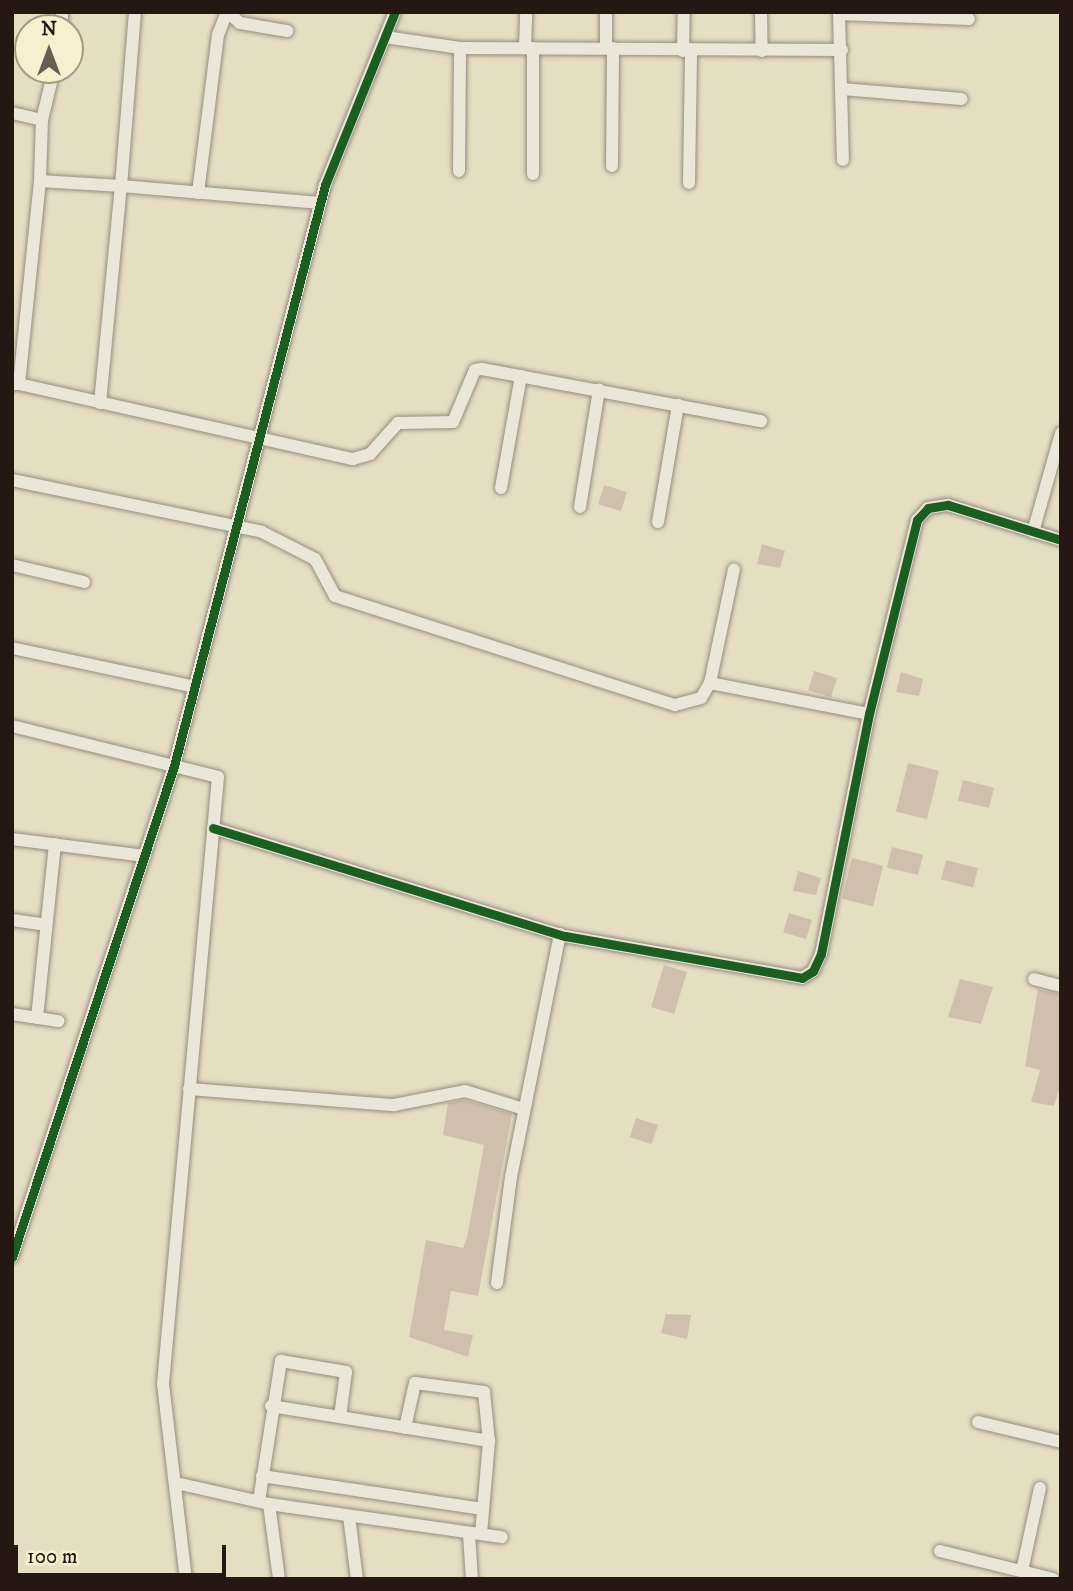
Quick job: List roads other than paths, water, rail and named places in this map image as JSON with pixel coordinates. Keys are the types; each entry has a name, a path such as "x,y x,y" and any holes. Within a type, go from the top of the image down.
{"street":[{"path":"100,402 135,12"},
{"path":"198,193 218,35 228,12 240,23 287,30"},
{"path":"12,1256 174,766 320,202 395,12"},
{"path":"526,12 533,174"},
{"path":"607,12 612,166"},
{"path":"684,12 689,183"},
{"path":"761,12 762,51"},
{"path":"843,160 839,13 969,19"},
{"path":"385,37 460,48 842,50"},
{"path":"459,171 460,48"},
{"path":"51,84 42,120 40,181 15,384 362,459 398,423 453,422 475,370 522,376 761,421"},
{"path":"842,89 962,99"},
{"path":"12,113 42,120"},
{"path":"40,181 320,202"},
{"path":"501,488 522,376"},
{"path":"580,507 599,390"},
{"path":"658,522 678,405"},
{"path":"1033,531 1061,433"},
{"path":"12,480 237,525 302,548 315,559 335,596 675,705 701,698 710,683 734,569"},
{"path":"213,828 560,934 789,979 813,971 821,954 869,714 921,514 948,505 1061,540"},
{"path":"12,565 84,582"},
{"path":"12,648 195,687"},
{"path":"710,683 869,714"},
{"path":"12,726 218,777 163,1384 186,1579"},
{"path":"12,839 145,856"},
{"path":"37,1018 55,844"},
{"path":"12,920 46,925"},
{"path":"497,1283 524,1109 560,934"},
{"path":"1034,979 1061,986"},
{"path":"12,1014 58,1021"},
{"path":"189,1089 394,1105 466,1091 524,1109"},
{"path":"279,1579 264,1503 262,1476 278,1366 285,1359 346,1372 340,1417"},
{"path":"405,1428 415,1382 481,1390 486,1395 489,1441 483,1508 475,1534 472,1579"},
{"path":"271,1406 489,1441"},
{"path":"978,1422 1061,1442"},
{"path":"262,1476 483,1508"},
{"path":"176,1483 264,1503 502,1536"},
{"path":"333,1513 335,1488"},
{"path":"1022,1571 1040,1488"},
{"path":"409,1524 412,1499"},
{"path":"349,1516 357,1579"},
{"path":"940,1551 1053,1579"}]}
